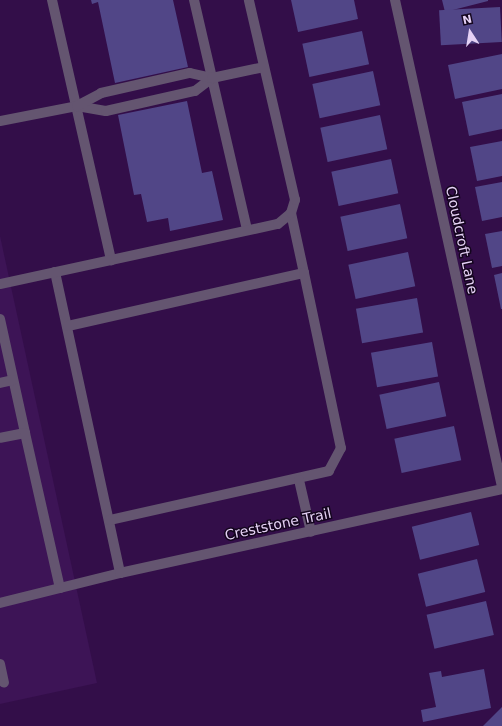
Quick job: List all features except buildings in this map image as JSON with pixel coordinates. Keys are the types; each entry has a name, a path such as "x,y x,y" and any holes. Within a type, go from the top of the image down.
{"street":[{"path":"52,0 111,260"},
{"path":"194,0 247,230"},
{"path":"109,520 299,480 329,472 341,448 291,213 295,200 249,0"},
{"name":"Cloudcroft Lane","path":"395,0 502,487"},
{"path":"77,106 106,111 195,90 212,78 264,67"},
{"path":"0,121 77,106 101,93 190,73 212,78"},
{"path":"0,284 278,224 291,213"},
{"path":"55,272 68,326 120,573"},
{"path":"68,326 304,274"},
{"path":"0,320 60,588"},
{"path":"0,383 13,380"},
{"path":"0,438 25,432"},
{"path":"299,480 311,532"},
{"name":"Creststone Trail","path":"0,603 120,573 311,532 502,487"},
{"path":"0,664 4,683"}],"shaded area":[{"path":"0,236 97,683 0,704"}]}
